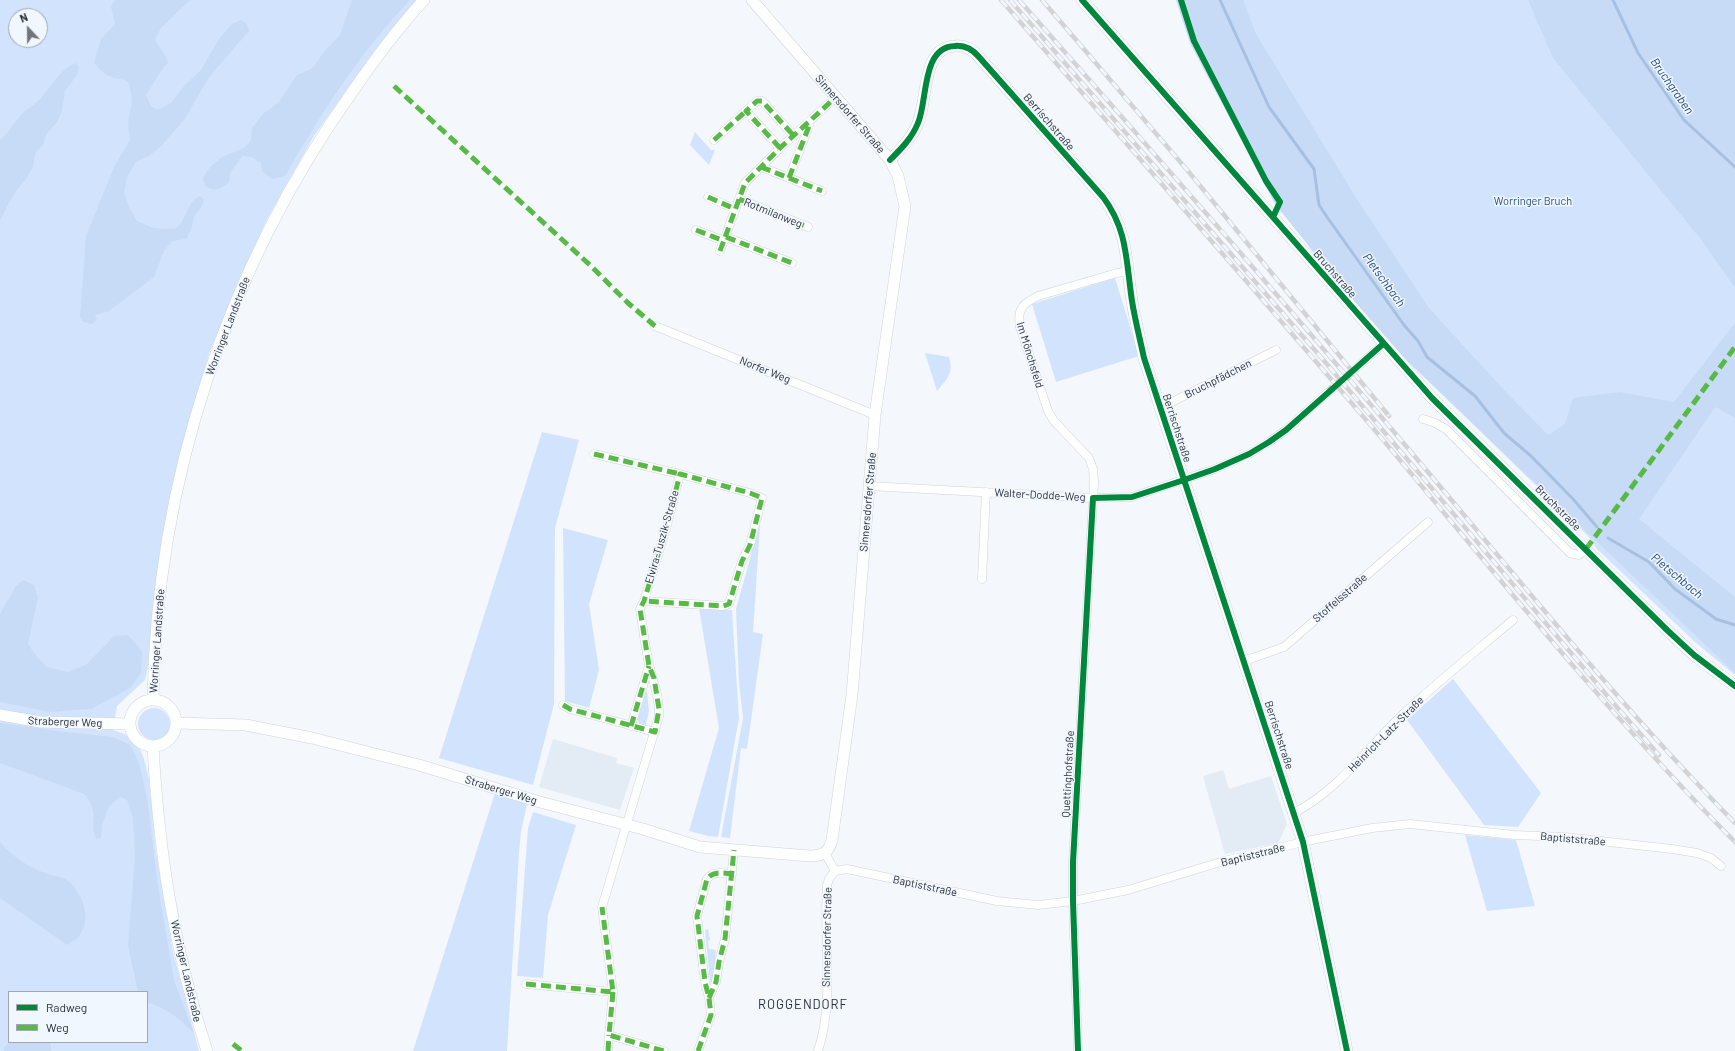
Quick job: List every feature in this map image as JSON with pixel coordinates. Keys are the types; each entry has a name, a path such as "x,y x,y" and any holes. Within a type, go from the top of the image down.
{"main road":[{"name":"Worringer Landstraße","path":"153,700 157,624 165,558 183,462 206,382 234,305 272,222 317,142 370,66 424,0"},
{"name":"Sinnersdorfer Straße","path":"752,0 890,160 898,176 905,206 875,415 848,730 832,840 830,848 825,853"},
{"name":"Bruchstraße","path":"1082,0 1432,398 1667,630 1694,655 1735,686"},
{"name":"Berrischstraße","path":"890,160 912,135 918,122 932,60 945,48 958,46 969,48 1111,208 1121,228 1124,240 1132,304 1144,358 1303,842 1347,1051"},
{"path":"153,700 167,705 176,716 177,724 176,731 167,742 153,747 140,742 131,731 130,724 132,715 137,707 144,702 153,700"},
{"name":"Straberger Weg","path":"0,715 41,722 130,724"},
{"name":"Straberger Weg","path":"177,724 246,725 312,738 419,765 540,802 700,847 810,856 825,853"},
{"name":"Worringer Landstraße","path":"153,747 164,869 180,957 207,1051"}],"street":[{"name":"Rotmilanweg","path":"720,251 745,183 780,148 836,98"},
{"path":"714,140 757,101 762,101 794,136"},
{"path":"746,110 780,148"},
{"path":"789,178 809,126 808,122"},
{"path":"761,167 822,191"},
{"name":"Rotmilanweg","path":"708,197 736,209"},
{"name":"Rotmilanweg","path":"739,199 808,227"},
{"path":"696,230 792,264"},
{"name":"Im Mönchsfeld","path":"1093,498 1093,469 1089,458 1054,421 1048,410 1020,327 1018,316 1021,308 1027,301 1038,296 1116,273 1128,271"},
{"name":"Norfer Weg","path":"655,326 875,415"},
{"path":"1355,369 1383,344"},
{"name":"Bruchpfädchen","path":"1160,408 1276,350"},
{"name":"Walter-Dodde-Weg","path":"868,486 1093,498 1132,497 1222,466 1248,454 1286,430 1328,393"},
{"path":"1423,419 1433,422 1446,429 1570,553 1579,555 1586,549"},
{"name":"Elvira-Tuszik-Straße","path":"594,454 680,474 750,493 762,498 750,545 742,561 729,604 723,606 644,601"},
{"name":"Elvira-Tuszik-Straße","path":"608,1051 613,992 602,908 655,732 659,709 654,678 649,666 640,609 644,601 667,525 680,474"},
{"name":"Walter-Dodde-Weg","path":"982,579 986,492"},
{"name":"Quettinghofstraße","path":"1078,1051 1073,862 1093,498"},
{"name":"Stoffelsstraße","path":"1244,661 1284,647 1428,522"},
{"name":"Heinrich-Latz-Straße","path":"1294,813 1305,807 1341,779 1413,705 1513,620"},
{"path":"631,726 649,666"},
{"path":"563,705 570,709 655,732"},
{"name":"Baptiststraße","path":"835,871 847,869 997,901 1038,905 1073,901 1128,890 1224,861 1303,842 1372,828 1410,824 1514,835 1565,837 1672,849 1697,853 1711,858 1721,866"},
{"path":"709,998 716,982 725,939 734,850"},
{"name":"Sinnersdorfer Straße","path":"818,1051 826,1019 825,928 828,885 829,879 835,871 825,853"},
{"path":"698,1051 711,1015 705,982 697,916 710,875 716,873 732,874"},
{"path":"526,984 613,992"},
{"path":"609,1035 664,1051"}],"shaded area":[{"path":"115,0 190,0 161,28 155,39 168,63 146,95 151,106 157,110 171,103 185,85 201,70 219,39 232,24 241,20 246,23 249,31 209,77 184,120 161,146 149,156 136,162 127,177 124,193 129,207 137,221 151,227 163,229 177,228 192,202 200,196 204,199 202,206 194,217 191,230 186,239 172,241 164,251 154,277 109,311 95,315 97,319 92,324 83,322 80,317 86,236 115,165 130,141 128,123 132,100 129,83 108,75 94,63 101,39 115,24 111,7"},
{"path":"352,0 410,0 374,41 342,84 285,176 272,179 262,171 261,163 251,157 242,156 230,173 229,182 226,185 217,189 212,189 205,186 203,178 210,167 222,157 244,148 251,140 252,128 263,114 279,102 297,75 313,68 323,53 340,35"},
{"path":"1176,0 1243,0 1256,34 1355,196 1428,307 1505,391 1548,435 1565,424 1573,398 1620,392 1674,402 1735,323 1735,418 1715,407 1639,519 1735,597 1735,673 1383,338 1275,204 1190,43"},
{"path":"1528,0 1735,0 1735,288 1703,242 1553,58"},
{"path":"76,63 79,67 77,75 65,91 62,111 57,122 46,135 43,145 35,153 33,167 26,179 15,192 0,220 0,140 21,115 41,98 62,72"},
{"path":"23,580 34,585 38,597 28,644 37,657 47,667 68,672 87,664 114,636 128,635 142,651 141,673 130,688 91,709 49,712 0,702 0,614 16,586"},
{"path":"0,723 113,737 130,745 139,763 147,797 158,887 174,980 194,1033 172,1014 148,1002 148,991 138,991 128,946 135,856 133,818 127,800 120,797 110,805 102,824 101,838 97,839 93,826 93,809 84,794 0,763"},
{"path":"553,739 617,758 616,763 634,768 620,810 539,787"},
{"path":"1223,770 1229,789 1271,776 1287,824 1278,843 1225,854 1203,776"},
{"path":"0,842 15,857 26,864 47,874 65,879 76,890 84,905 85,914 83,929 77,939 67,945 0,898"},
{"path":"9,1043 50,1043 51,1051 4,1051 4,1047"}],"green space":[{"path":"0,0 417,0 360,71 314,136 266,221 210,351 187,429 160,550 148,667 145,680 117,706 113,730 125,734 140,749 144,759 149,779 156,852 173,952 199,1051 0,1051"},
{"name":"Worringer Bruch","path":"1184,0 1735,0 1735,675 1696,643 1597,549 1588,536 1383,337 1317,259 1299,231"},
{"path":"695,132 711,150 715,150 709,165 690,145"},
{"path":"1115,278 1139,356 1056,382 1032,304"},
{"path":"925,353 949,357 951,368 949,376 937,391"},
{"path":"542,432 579,440 555,528 554,704 533,785 439,758"},
{"path":"759,526 753,632 763,634 747,749 741,748 730,838 721,837 743,718 739,683 736,609"},
{"path":"563,528 608,540 589,604 599,670 589,708 565,701"},
{"path":"699,608 732,610 739,718 718,837 689,831 719,728"},
{"path":"1453,679 1541,793 1518,827 1484,825 1407,720"},
{"path":"647,691 649,711 646,725 639,723 637,719 645,692"},
{"path":"151,708 157,708 166,712 170,724 166,736 157,740 151,740 142,736 138,727 138,721 142,712"},
{"path":"495,793 527,804 521,832 519,853 507,1051 413,1051"},
{"path":"533,812 576,825 548,915 543,978 517,976 528,828"},
{"path":"1465,835 1516,840 1535,906 1487,911"},
{"path":"708,929 710,940 708,941 709,949 716,950 713,981 710,982 705,930"}],"waterway":[{"name":"Pletschbach","path":"1220,0 1269,107 1314,169 1319,205 1404,325 1418,341 1427,357 1475,396 1504,433 1531,456 1573,499 1597,527"},
{"name":"Bruchgraben","path":"1613,0 1638,53 1684,120 1735,167"},
{"name":"Pletschbach","path":"1608,538 1649,562 1675,589 1716,619 1735,625"}],"tunnel":[{"path":"1327,393 1355,369"}],"railway":[{"path":"1001,0 1327,374 1595,691 1687,793 1735,842"},
{"path":"1010,0 1326,363 1659,755"},
{"path":"1019,0 1306,328 1564,634 1648,730 1735,823"},
{"path":"1042,0 1188,171 1389,416"}],"marked path":[{"path":"394,86 591,266 628,303 655,326"},
{"path":"720,251 745,183 780,148 836,97"},
{"path":"780,148 746,111 757,101 762,101 794,136"},
{"path":"714,140 746,111"},
{"path":"789,178 809,126 808,122"},
{"path":"761,167 822,191"},
{"path":"708,197 735,209"},
{"path":"739,199 808,227"},
{"path":"696,230 724,241"},
{"path":"726,237 792,263"},
{"path":"1586,549 1735,347"},
{"path":"594,454 680,474"},
{"path":"563,705 570,709 655,732 659,709 654,678 649,666 640,609 644,601 667,525 680,474 750,493 762,498 750,545 742,561 729,604 723,606 644,601"},
{"path":"631,726 649,666"},
{"path":"709,998 716,982 725,939 734,850"},
{"path":"698,1051 711,1015 705,982 697,916 709,876 722,873 732,874"},
{"path":"526,984 613,992 602,907"},
{"path":"613,992 609,1035 664,1051"},
{"path":"608,1051 609,1035"},
{"path":"233,1044 242,1051"}],"cycle path":[{"path":"1082,0 1432,398 1667,630 1694,655 1735,686"},
{"path":"1181,0 1194,41 1266,181 1280,202 1273,217"},
{"path":"890,160 916,128 921,113 931,65 936,55 944,49 962,46 971,50 979,57 1103,197 1111,209 1122,234 1125,247 1133,308 1144,358 1303,842 1347,1051"},
{"path":"1078,1051 1073,862 1093,498 1132,497 1215,469 1249,454 1286,430 1383,344"}],"district":[{"name":"ROGGENDORF","path":"803,1005"}]}
